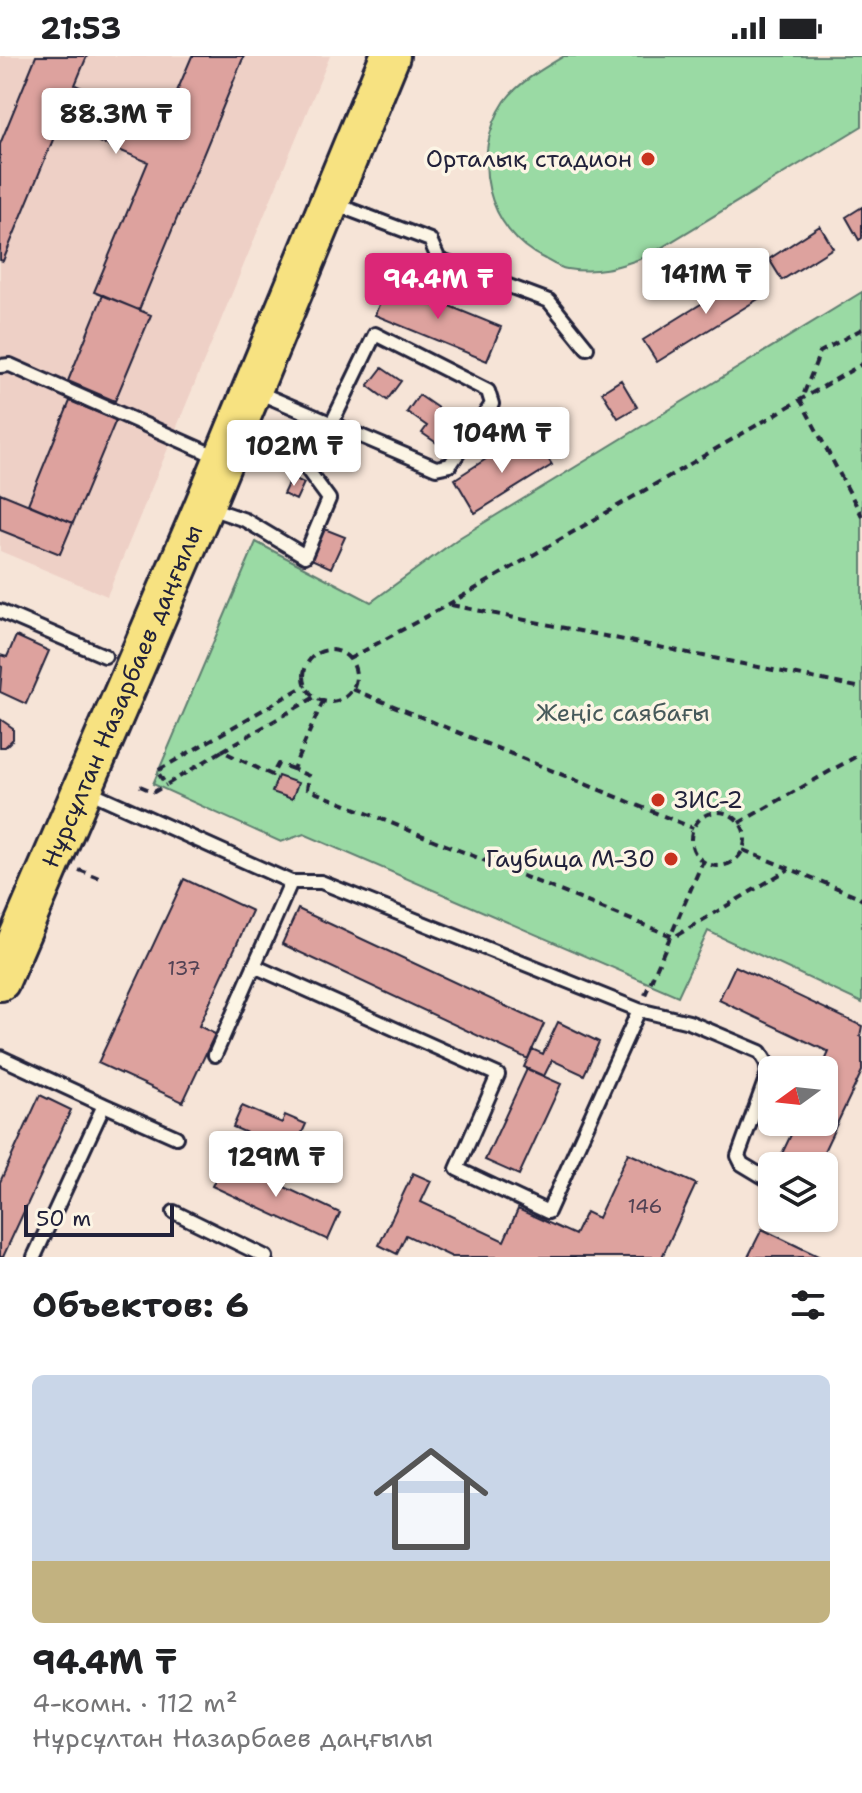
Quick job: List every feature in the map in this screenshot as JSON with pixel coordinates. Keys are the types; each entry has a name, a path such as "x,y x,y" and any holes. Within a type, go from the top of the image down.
{"main road":[{"name":"Нұрсұлтан Назарбаев даңғылы","path":"0,981 204,506 390,56"}],"lane":[{"path":"329,202 430,240 439,260 549,301 587,348"},
{"path":"246,403 332,423 436,468 450,465 492,404 488,391 375,334 332,423"},
{"path":"0,366 10,365 223,459"},
{"path":"204,506 245,520 305,556 329,499 301,461 246,403"},
{"path":"0,611 105,656"},
{"path":"82,789 291,882 321,882 639,1010 689,1022 760,1052 768,1073 738,1156 742,1164 758,1174"},
{"path":"215,1055 291,882"},
{"path":"254,966 498,1075 457,1169 548,1212 639,1010"},
{"path":"0,1057 176,1137"},
{"path":"34,1257 104,1105"},
{"path":"174,1212 266,1257"}],"path":[{"path":"862,329 820,352 801,401 862,516"},
{"path":"349,659 862,364"},
{"path":"449,604 862,688"},
{"path":"335,651 349,659 356,673 352,689 341,700 323,701 315,697 306,685 304,674 307,665 319,652 335,651"},
{"path":"166,785 157,771 306,685"},
{"path":"352,689 693,828"},
{"path":"140,786 154,792 315,697"},
{"path":"293,769 323,701"},
{"path":"222,751 272,775 278,764 293,769 309,776 307,789 674,937 789,869"},
{"path":"739,823 862,753"},
{"path":"712,812 729,814 745,833 743,850 730,863 711,865 703,861 692,847 693,828 704,815 712,812"},
{"path":"743,850 862,900"},
{"path":"639,1010 703,861"}],"shaded area":[{"path":"0,56 330,56 107,596 0,551"}],"green space":[{"name":"Орталық стадион","path":"564,56 862,56 862,126 646,257 598,270 564,268 525,246 509,230 489,190 486,167 494,122 505,101 525,82"},
{"name":"Жеңіс саябағы","path":"862,292 862,1003 708,931 678,996 304,834 281,842 153,784 256,542 371,602 459,538"}],"building":[{"path":"36,56 87,56 75,85 164,122 192,56 244,56 139,310 94,292 148,162 59,125 3,261 0,260 0,144"},
{"path":"862,207 862,238 859,240 846,217"},
{"path":"820,226 833,248 782,280 769,259"},
{"path":"754,271 768,293 657,362 643,340"},
{"path":"388,281 501,327 487,361 375,315"},
{"path":"103,295 151,315 115,401 68,381"},
{"path":"382,368 401,381 387,400 368,386"},
{"path":"621,380 637,407 618,418 602,392"},
{"path":"419,395 464,426 450,452 422,433 427,426 407,412"},
{"path":"70,401 116,420 73,523 28,504"},
{"path":"537,440 552,465 475,513 455,479 500,450 506,459"},
{"path":"291,477 304,483 296,500 283,494"},
{"path":"0,493 73,523 60,554 0,530"},
{"path":"322,528 345,537 331,568 309,558"},
{"path":"16,636 49,651 26,704 0,692 0,655 7,657"},
{"path":"0,719 13,728 13,739 5,747 0,747"},
{"path":"278,776 298,783 292,799 272,792"},
{"path":"184,879 252,911 199,1026 215,1034 183,1102 98,1063"},
{"path":"298,909 544,1024 528,1059 282,944"},
{"path":"735,966 862,1026 862,1071 838,1122 838,1056 827,1056 829,1052 719,1000"},
{"path":"558,1022 599,1042 584,1075 552,1060 544,1076 524,1067 532,1049 543,1054"},
{"path":"527,1069 561,1084 519,1175 485,1160"},
{"path":"40,1095 71,1110 3,1257 0,1257 0,1182"},
{"path":"242,1106 282,1123 285,1115 306,1124 293,1153 233,1127"},
{"path":"790,1136 831,1136 824,1152 783,1152"},
{"path":"628,1153 696,1184 662,1257 452,1257 406,1235 397,1254 379,1245 413,1173 431,1181 421,1202 504,1241 518,1209 575,1235 586,1212 598,1218"},
{"path":"225,1159 340,1213 328,1240 212,1186"},
{"path":"760,1232 768,1232 820,1257 748,1257"}],"place":[{"name":"Орталық стадион","path":"648,159"},
{"name":"ЗИС-2","path":"658,800"},
{"name":"Гаубица М-30","path":"671,859"}]}
